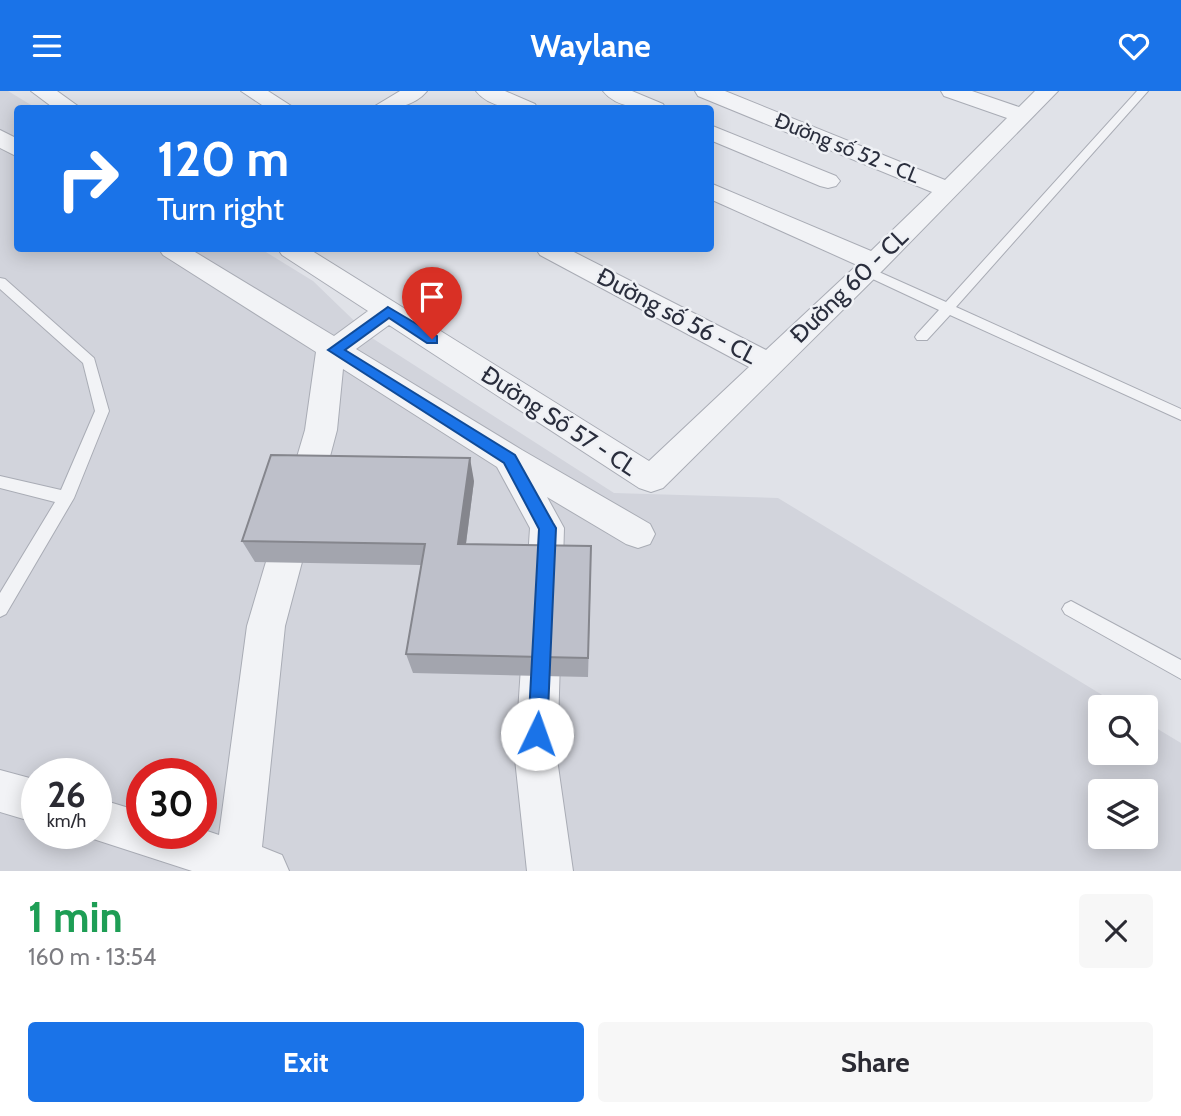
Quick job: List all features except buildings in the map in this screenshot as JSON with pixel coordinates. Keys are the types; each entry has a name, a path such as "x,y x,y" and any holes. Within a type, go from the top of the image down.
{"street":[{"path":"41,91 64,105"},
{"path":"252,91 278,105"},
{"path":"389,105 416,91"},
{"path":"487,91 518,105"},
{"path":"614,91 647,105"},
{"name":"Đường số 52 - CL","path":"706,91 949,190"},
{"path":"952,91 1023,116"},
{"name":"Đường 60 - CL","path":"651,479 949,190 1047,91"},
{"path":"714,134 828,181"},
{"path":"714,192 870,267"},
{"path":"177,252 510,459 638,534"},
{"name":"Đường Số 57 - CL","path":"296,252 651,479"},
{"name":"Đường số 56 - CL","path":"555,252 768,364"},
{"path":"112,825 252,867 266,626 321,430 333,349 388,311"},
{"path":"510,459 547,528 536,759 550,871"},
{"path":"0,792 21,798"}],"lane":[{"path":"922,337 1143,91"},
{"path":"870,267 947,309 1181,415"},
{"path":"0,282 89,361 102,411 66,498 0,609"},
{"path":"0,482 66,498"},
{"path":"1071,609 1181,670"}],"shaded area":[{"path":"0,91 8,91 31,105 14,105 14,252 266,252 313,281 372,338 614,493 778,498 1102,695 1088,695 1088,765 1158,765 1158,729 1181,743 1181,871 0,871"}],"route":[{"path":"432,339 388,311 335,350 510,459 547,528 537,734"}]}
